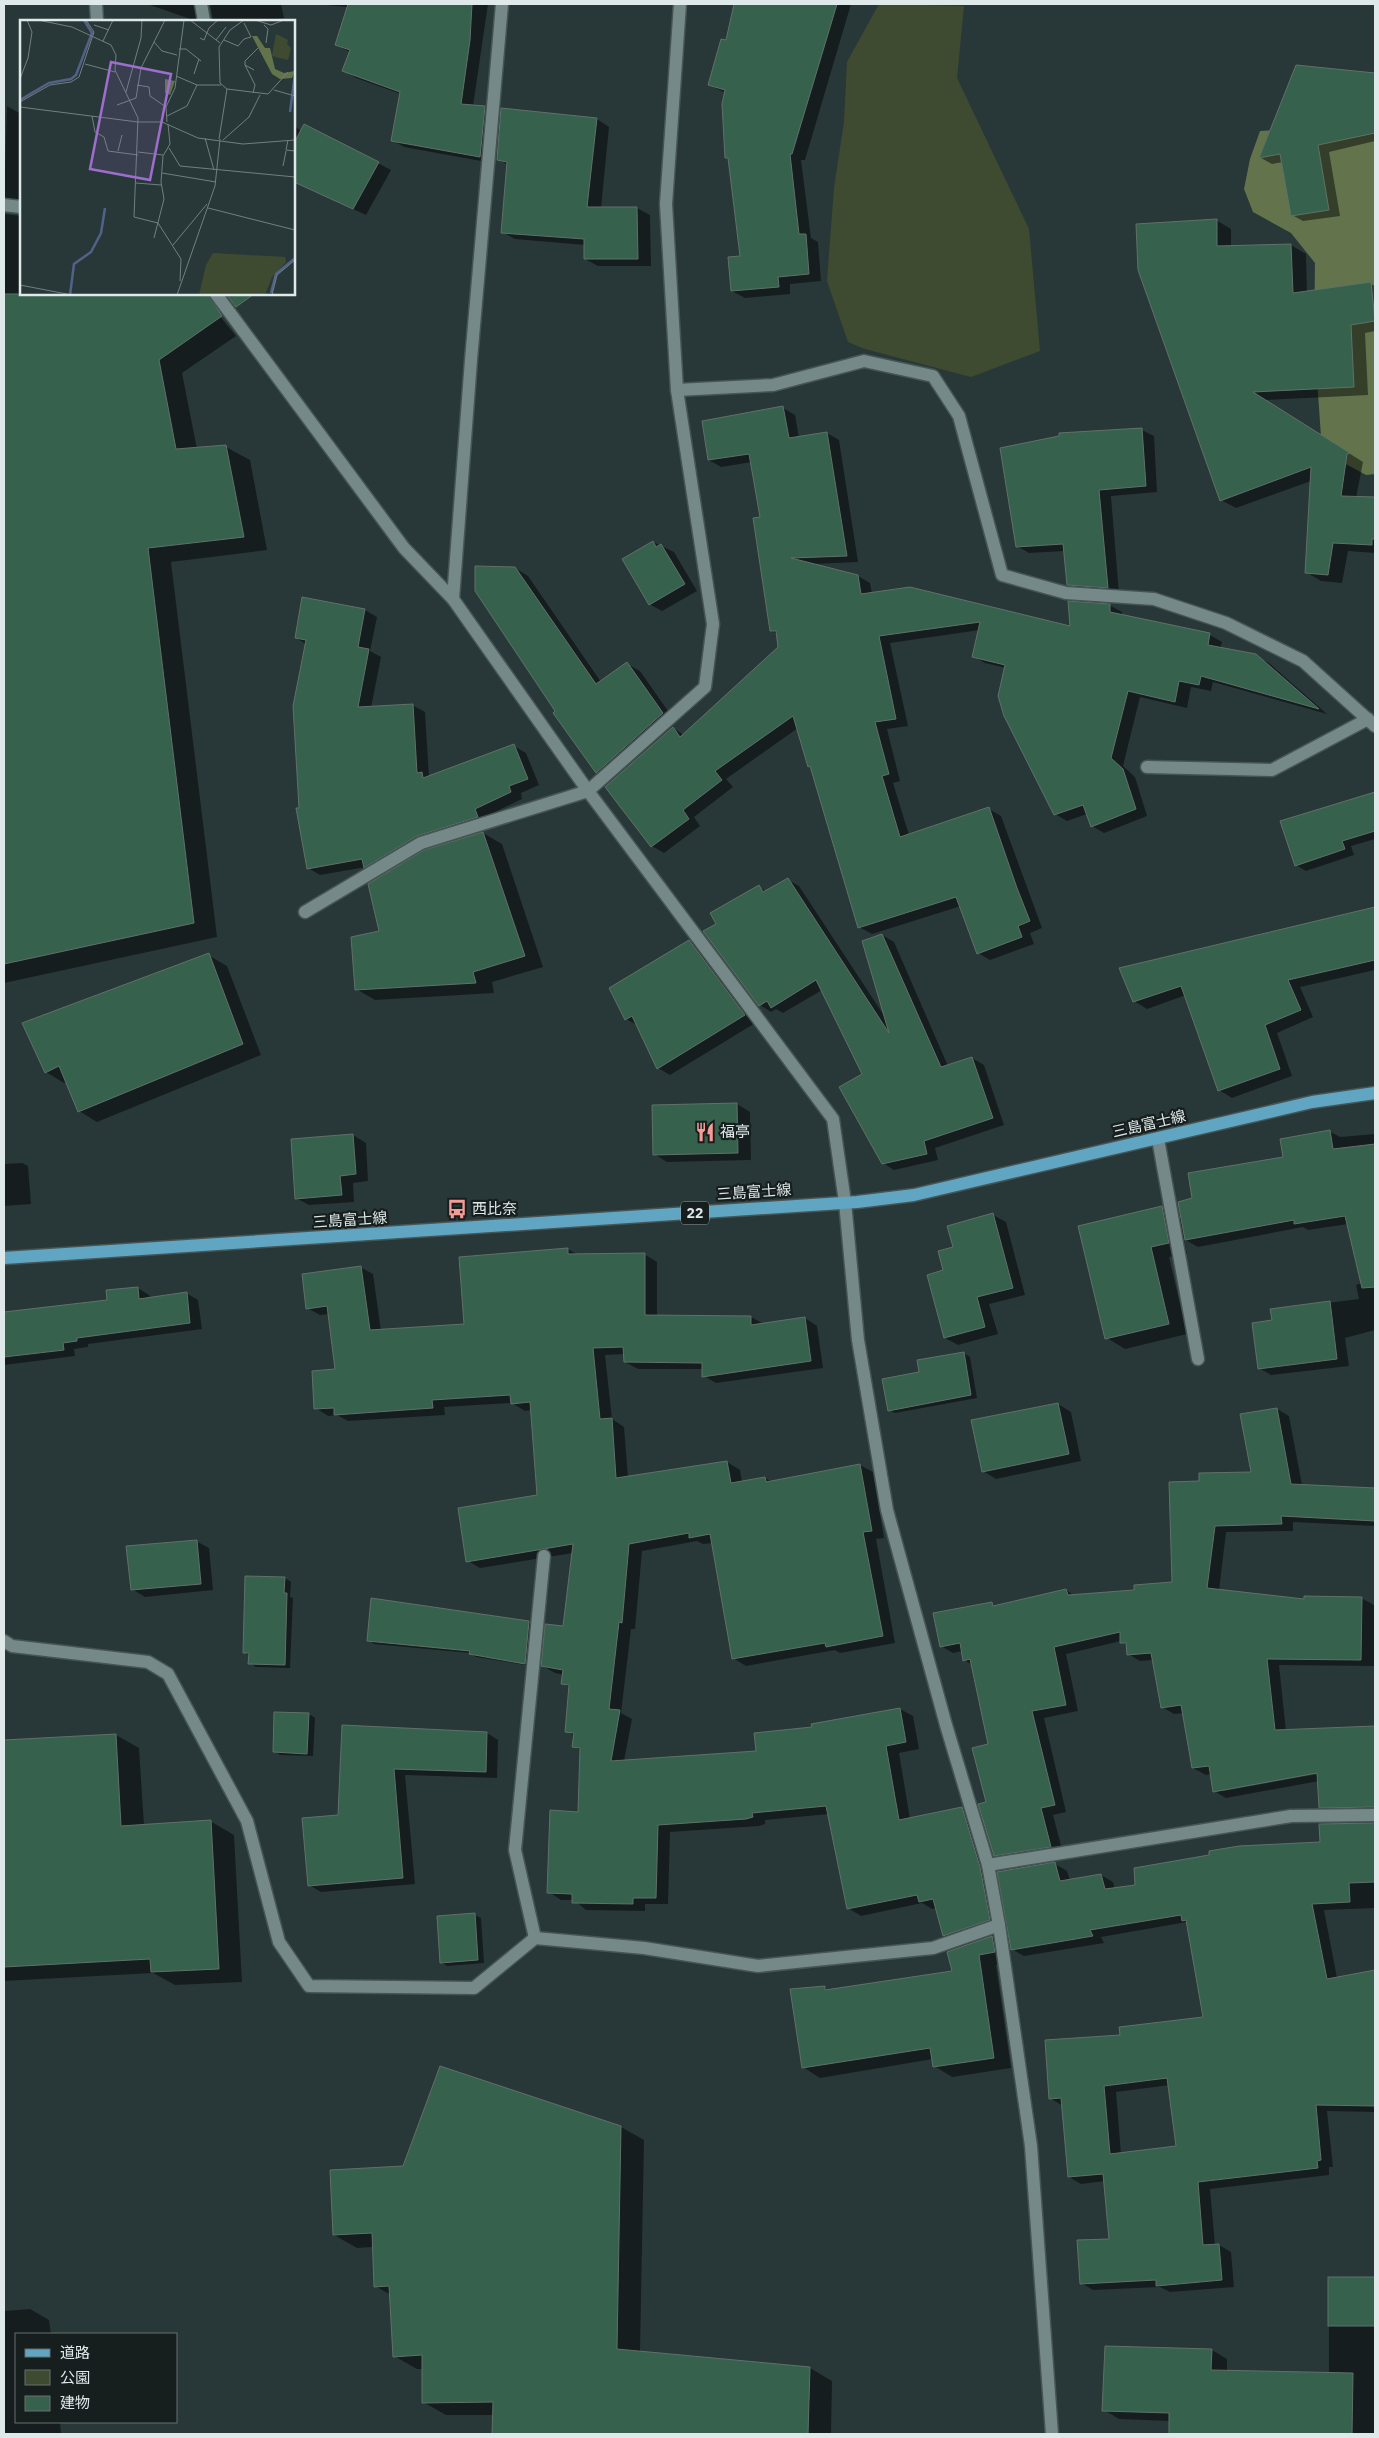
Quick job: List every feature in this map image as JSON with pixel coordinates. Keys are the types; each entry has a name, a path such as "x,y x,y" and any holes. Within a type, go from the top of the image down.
{"main road":[{"name":"三島富士線","path":"4,1258 844,1202 914,1194 1312,1102 1375,1092"}],"street":[{"path":"96,4 97,20"},
{"path":"202,4 204,20"},
{"path":"453,599 471,360 502,4"},
{"path":"304,912 421,843 588,791 705,687 713,624 678,390 666,204 680,4"},
{"path":"4,205 20,207"},
{"path":"217,295 404,548 453,599 588,791 833,1119 844,1202 858,1340 887,1510 946,1725 988,1866 999,1925 1031,2146 1052,2434"},
{"path":"678,390 773,385 864,361 933,376 959,416 1002,575 1066,594 1154,600 1226,623 1303,661 1372,723 1272,770 1148,766"},
{"path":"1158,1139 1198,1359"},
{"path":"535,1938 516,1850 544,1556"},
{"path":"4,1641 12,1646 148,1662 168,1674 247,1821 279,1942 309,1986 474,1988 535,1938 644,1948 758,1966 933,1948 999,1925"},
{"path":"988,1866 1291,1816 1375,1815"}],"green space":[{"path":"879,4 964,6 957,78 1029,229 1040,351 971,377 865,349 848,342 827,281 834,188 844,122 847,62"},
{"path":"1375,93 1375,474 1366,475 1322,451 1314,336 1315,263 1291,233 1253,212 1244,189 1250,159 1260,131 1291,129 1355,98"}],"building":[{"path":"348,4 472,4 470,40 461,104 485,106 480,157 391,141 400,92 342,71 350,50 335,45"},
{"path":"734,4 837,4 792,154 790,154 799,234 806,234 809,274 778,277 779,287 731,291 728,257 740,256 728,158 725,158 722,104 725,90 708,85 721,39 726,40"},
{"path":"1296,65 1375,73 1375,133 1318,145 1329,210 1291,216 1280,154 1259,158"},
{"path":"501,108 597,118 587,207 637,207 638,259 584,259 584,239 501,233 507,162 497,160"},
{"path":"304,124 379,162 353,209 295,182 295,141"},
{"path":"1217,219 1217,246 1291,244 1293,293 1371,282 1375,321 1351,325 1354,387 1253,392 1350,453 1347,454 1341,496 1375,497 1375,539 1372,539 1372,545 1333,543 1328,575 1305,573 1311,467 1220,501 1138,270 1136,224"},
{"path":"4,294 209,295 222,316 159,360 176,449 226,445 244,537 148,548 194,923 4,964"},
{"path":"227,295 253,295 236,307"},
{"path":"783,406 789,438 827,432 847,556 791,558 858,575 861,594 910,587 1070,626 1068,601 1110,604 1110,612 1210,633 1208,645 1256,654 1319,709 1201,676 1199,685 1179,681 1175,702 1128,691 1111,758 1123,769 1136,809 1091,827 1083,805 1054,815 1004,716 998,696 1005,665 972,657 980,622 879,636 896,719 875,722 889,774 882,776 900,837 989,807 1030,921 1018,926 1022,937 977,954 956,897 858,928 810,766 808,767 793,716 715,771 722,780 683,810 689,819 651,847 605,787 673,727 680,737 778,647 776,631 770,631 753,518 760,517 749,454 708,460 702,421"},
{"path":"1142,428 1146,486 1099,490 1108,588 1067,585 1063,544 1016,547 1000,448 1059,436 1059,433"},
{"path":"653,541 656,547 661,544 685,584 649,605 622,559"},
{"path":"475,566 515,567 596,684 627,662 663,713 596,773 553,713 555,711 475,591"},
{"path":"302,597 365,609 358,647 369,649 358,707 413,704 417,773 422,772 423,778 514,744 528,779 509,786 511,792 475,809 478,817 417,836 364,868 362,859 307,869 296,808 299,808 293,706 306,640 295,638"},
{"path":"1375,792 1375,831 1342,841 1345,849 1295,866 1280,821"},
{"path":"483,832 525,956 473,972 476,983 355,990 351,937 379,931 368,884 424,850"},
{"path":"788,878 889,1033 862,941 882,934 941,1067 972,1057 993,1118 924,1141 927,1154 882,1164 839,1087 862,1074 816,980 771,1008 767,1001 759,1006 703,931 716,924 710,913 759,885 763,892"},
{"path":"1375,907 1375,960 1288,980 1301,1010 1265,1025 1280,1069 1218,1091 1181,986 1133,1002 1119,968"},
{"path":"689,940 745,1015 657,1069 632,1016 625,1020 609,988"},
{"path":"209,953 243,1044 78,1112 59,1066 45,1073 22,1023"},
{"path":"737,1103 738,1153 653,1155 652,1105"},
{"path":"1330,1130 1333,1149 1375,1144 1375,1287 1362,1288 1345,1216 1294,1224 1294,1220 1185,1240 1178,1202 1192,1198 1188,1173 1283,1157 1280,1139"},
{"path":"353,1134 356,1174 340,1176 342,1195 295,1199 291,1139"},
{"path":"1162,1206 1169,1243 1151,1247 1169,1324 1105,1339 1078,1226"},
{"path":"993,1213 1013,1288 977,1297 985,1327 944,1338 927,1275 943,1270 938,1251 953,1247 947,1226"},
{"path":"568,1248 568,1254 645,1253 645,1315 751,1316 751,1325 805,1317 811,1361 702,1377 702,1363 624,1362 623,1347 593,1348 600,1419 612,1418 616,1478 727,1461 731,1483 765,1477 766,1482 860,1464 872,1531 863,1532 883,1636 826,1647 825,1643 732,1659 710,1534 689,1538 689,1533 629,1544 622,1623 619,1622 609,1709 620,1710 611,1761 756,1751 754,1733 812,1727 811,1724 900,1708 906,1742 886,1746 899,1820 962,1807 980,1867 990,1920 943,1936 933,1899 919,1902 917,1895 847,1909 826,1806 752,1813 753,1817 746,1819 658,1825 656,1898 633,1898 633,1904 572,1903 572,1894 547,1893 550,1810 578,1812 580,1748 572,1747 574,1733 565,1732 569,1685 561,1684 563,1670 541,1666 545,1624 563,1626 573,1544 466,1562 458,1508 537,1495 530,1402 511,1404 510,1395 432,1400 433,1408 334,1415 334,1408 314,1409 312,1371 335,1369 327,1306 306,1309 302,1274 361,1266 370,1330 464,1324 459,1257"},
{"path":"138,1287 139,1299 187,1292 190,1323 77,1338 77,1341 63,1343 64,1350 4,1357 4,1312 107,1300 106,1290"},
{"path":"1330,1301 1337,1359 1258,1369 1252,1323 1272,1320 1270,1309"},
{"path":"964,1352 971,1395 888,1411 882,1379 919,1372 917,1360"},
{"path":"1058,1403 1069,1454 982,1472 971,1420"},
{"path":"1277,1408 1291,1484 1375,1488 1375,1521 1281,1516 1282,1524 1215,1526 1207,1588 1304,1599 1304,1596 1362,1597 1361,1660 1267,1659 1275,1730 1375,1726 1375,1807 1319,1808 1317,1773 1213,1792 1209,1766 1192,1768 1181,1705 1161,1708 1151,1653 1127,1655 1126,1643 1120,1643 1120,1632 1054,1647 1066,1705 1032,1711 1055,1805 1041,1808 1051,1847 994,1856 978,1804 986,1802 972,1748 988,1744 970,1659 963,1661 960,1643 940,1647 933,1613 992,1602 993,1606 1066,1589 1068,1595 1134,1590 1134,1585 1172,1582 1169,1482 1199,1481 1199,1473 1251,1472 1240,1414"},
{"path":"197,1540 201,1584 131,1590 126,1546"},
{"path":"245,1576 285,1577 284,1593 287,1593 285,1665 248,1664 249,1653 243,1653"},
{"path":"371,1598 529,1621 525,1664 469,1654 470,1651 367,1641"},
{"path":"274,1712 309,1713 307,1754 273,1752"},
{"path":"342,1725 487,1732 486,1772 394,1769 403,1878 308,1886 302,1818 338,1815"},
{"path":"116,1734 121,1826 211,1820 219,1969 151,1972 150,1959 4,1967 4,1740"},
{"path":"1375,1823 1375,1882 1349,1883 1350,1902 1312,1904 1327,1979 1375,1970 1375,2106 1316,2105 1321,2160 1317,2161 1318,2168 1198,2182 1203,2245 1219,2244 1222,2280 1156,2286 1156,2280 1080,2284 1077,2240 1109,2239 1103,2174 1068,2177 1061,2098 1049,2099 1045,2040 1120,2035 1119,2027 1203,2017 1186,1920 1182,1921 1181,1915 1090,1930 1093,1936 1011,1950 997,1872 1055,1862 1060,1881 1101,1874 1105,1889 1135,1885 1134,1868 1209,1855 1209,1851 1239,1846 1320,1842 1319,1824","holes":["1167,2078 1176,2146 1110,2154 1104,2086"]},
{"path":"475,1913 478,1960 440,1963 437,1916"},
{"path":"992,1936 995,1952 979,1955 994,2058 933,2067 930,2048 802,2068 790,1989 825,1986 825,1990 952,1971 947,1952"},
{"path":"440,2066 621,2126 617,2349 810,2367 808,2434 492,2434 493,2402 422,2403 422,2355 393,2357 389,2286 374,2287 372,2233 333,2235 330,2170 403,2166"},
{"path":"1328,2277 1375,2277 1375,2326 1328,2326"},
{"path":"1105,2346 1212,2349 1211,2370 1353,2373 1352,2434 1169,2434 1169,2413 1102,2411"}],"place":[{"name":"福亭","path":"705,1132"},
{"name":"西比奈","path":"457,1209"}]}
